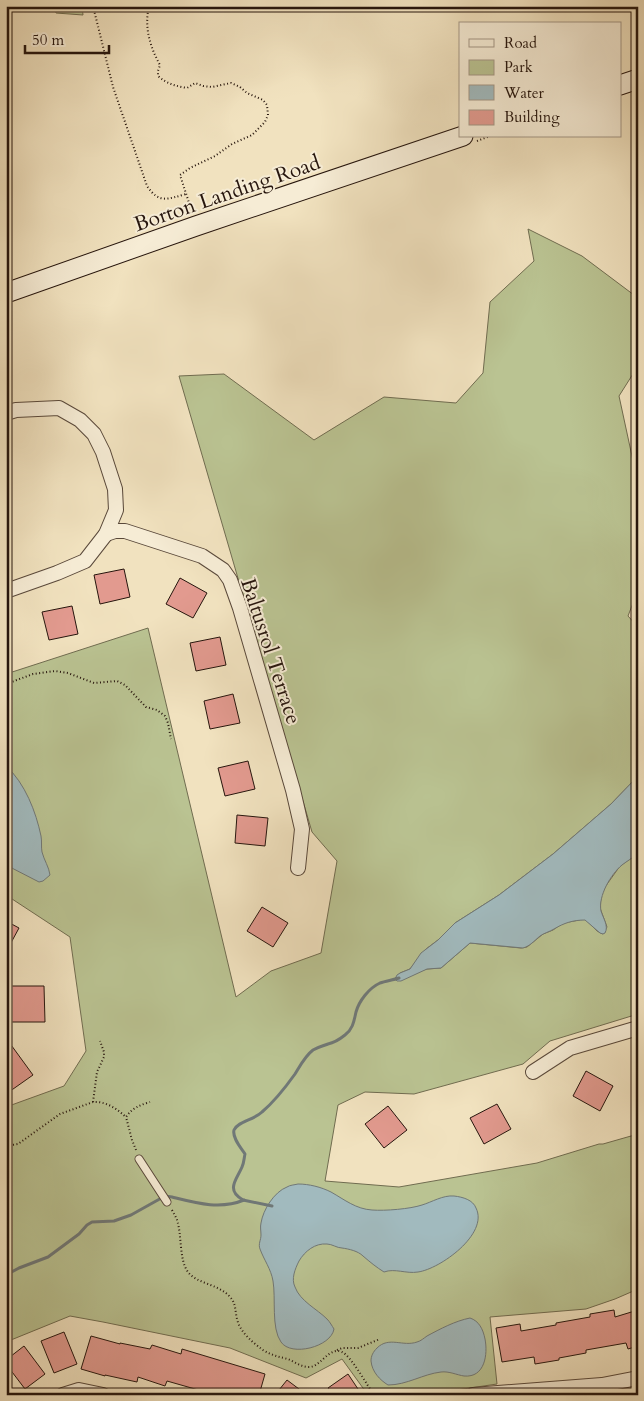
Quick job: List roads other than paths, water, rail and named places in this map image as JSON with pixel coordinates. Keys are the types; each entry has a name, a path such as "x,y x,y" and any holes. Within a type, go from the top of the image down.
{"street":[{"path":"622,84 638,79"},
{"name":"Borton Landing Road","path":"6,293 196,226 459,137"},
{"path":"6,413 16,410 59,408 80,420 94,434 103,452 115,489 116,510 106,534 85,561 6,591"},
{"name":"Baltusrol Terrace","path":"106,534 125,531 202,556 223,570 230,580 243,618 293,790 302,829 298,868"},
{"path":"533,1072 570,1048 638,1028"},
{"path":"473,1395 602,1385 638,1378"},
{"path":"63,1395 79,1390 102,1395"}],"lane":[{"path":"139,1160 167,1202"}],"water":[{"path":"6,766 24,789 36,817 41,836 42,852 50,875 43,881 39,882 6,865"},
{"path":"638,776 638,853 618,869 603,892 601,911 606,925 605,933 600,933 585,920 581,920 561,925 523,948 470,943 441,968 427,969 401,981 395,979 400,973 410,969 421,953 455,923 499,895 553,854 611,804"},
{"path":"298,1184 311,1185 323,1189 356,1206 372,1210 411,1208 438,1199 457,1196 467,1199 476,1208 478,1218 476,1229 460,1249 438,1264 418,1272 384,1272 359,1253 329,1244 311,1248 299,1261 293,1281 297,1292 309,1305 327,1319 334,1329 326,1341 319,1345 310,1348 293,1349 281,1342 278,1336 275,1321 273,1281 259,1245 262,1218 270,1202 282,1189"},
{"path":"470,1318 480,1326 486,1345 485,1358 481,1369 477,1373 471,1376 464,1376 441,1372 395,1385 388,1385 375,1372 371,1357 374,1351 382,1345 391,1342 417,1342 459,1321"}],"waterway":[{"path":"272,1206 243,1200 235,1192 233,1188 235,1180 243,1165 245,1154 236,1140 234,1130 239,1125 259,1115 280,1094 310,1052 332,1043 348,1033 353,1025 359,1004 368,991 380,983 399,978"},
{"path":"6,1275 48,1257 92,1222 114,1221 131,1215 165,1196 217,1205 226,1205 244,1200"}]}
